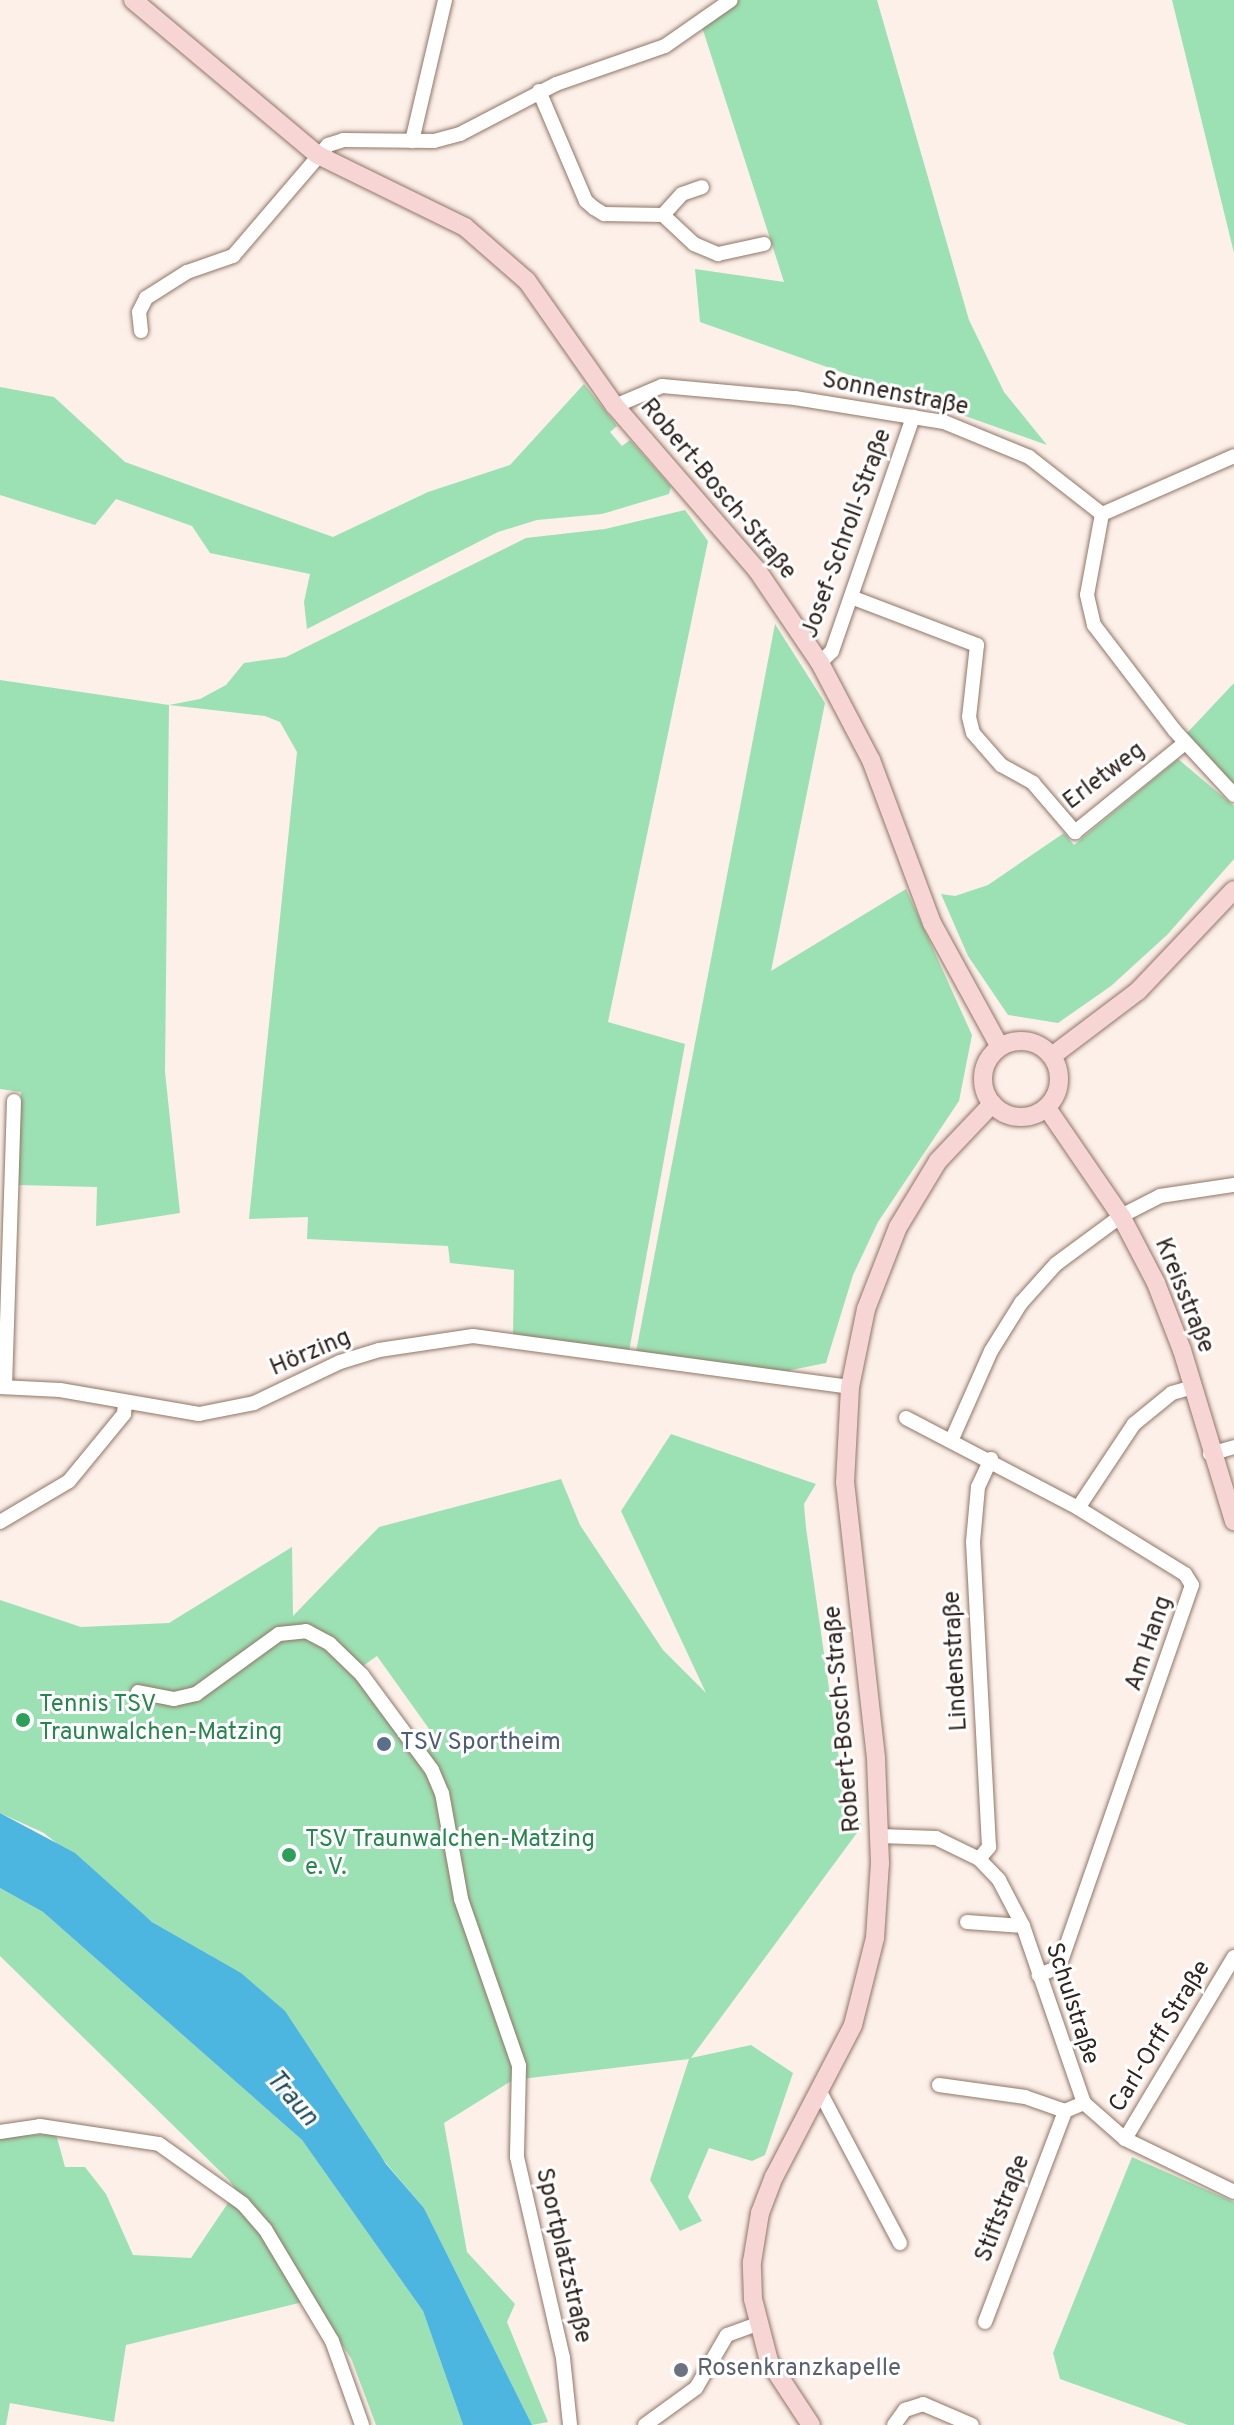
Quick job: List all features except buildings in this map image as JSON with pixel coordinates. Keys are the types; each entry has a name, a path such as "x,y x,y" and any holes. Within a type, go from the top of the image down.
{"main road":[{"name":"Robert-Bosch-Straße","path":"133,0 318,155 443,214 502,255 527,281 615,406 757,570 820,663 871,760 932,923 1000,1047"},
{"path":"1052,1056 1148,981 1234,890"},
{"path":"1022,1041 1052,1056 1059,1089 1047,1108 1025,1118 992,1104 983,1074 1000,1047 1022,1041"},
{"name":"Robert-Bosch-Straße","path":"811,2425 779,2380 758,2324 752,2262 760,2213 845,2043 868,1978 880,1836 871,1702 847,1532 850,1387 866,1309 898,1227 938,1161 992,1104"},
{"name":"Kreisstraße","path":"1047,1108 1121,1216 1168,1311 1193,1387 1210,1454 1234,1521"}],"street":[{"path":"412,141 445,0"},
{"path":"141,331 139,312 146,298 187,272 233,256 305,178 318,155 343,140 412,141 460,134 539,91 635,59 702,23 731,0"},
{"path":"539,91 586,201 604,214 663,215 707,252 728,254 764,244"},
{"path":"663,215 682,194 702,187"},
{"name":"Sonnenstraße","path":"615,406 640,392 672,386 913,417 974,432 1029,457 1102,514"},
{"name":"Josef-Schroll-Straße","path":"820,663 832,651 913,417"},
{"path":"1234,456 1102,514 1087,595 1090,615 1185,743 1234,795"},
{"name":"Erletweg","path":"851,597 977,645 969,717 973,733 1001,765 1033,783 1075,832 1185,743"},
{"name":"Hörzing","path":"14,1101 2,1387 60,1390 199,1414 254,1403 340,1362 379,1350 444,1338 516,1339 850,1387"},
{"path":"952,1439 991,1351 1021,1303 1056,1264 1121,1216 1160,1196 1234,1185"},
{"path":"1078,1508 1134,1424 1172,1393 1193,1387"},
{"path":"0,1522 69,1481 124,1414 125,1402"},
{"name":"Am Hang","path":"906,1418 991,1459 1078,1508 1185,1574 1192,1585 1059,1967 1039,1975"},
{"path":"1210,1454 1234,1447"},
{"name":"Lindenstraße","path":"979,1859 989,1847 973,1542 978,1487 991,1459"},
{"name":"Sportplatzstraße","path":"138,1692 174,1699 196,1694 279,1634 306,1631 330,1644 362,1675 432,1770 442,1793 461,1899 519,2066 517,2157 563,2358 570,2425"},
{"name":"Schulstraße","path":"880,1836 936,1838 979,1859 999,1880 1023,1926 1084,2103 1125,2139 1234,2192"},
{"path":"967,1922 1023,1926"},
{"name":"Carl-Orff Straße","path":"1125,2139 1234,1957"},
{"path":"939,2085 1025,2097 1065,2111 1084,2103"},
{"path":"820,2092 900,2243"},
{"name":"Stiftstraße","path":"985,2322 1065,2111"},
{"path":"0,2132 40,2126 159,2144 243,2204 273,2240 332,2341 362,2425"},
{"path":"645,2425 696,2388 727,2335 758,2324"},
{"path":"894,2425 905,2410 923,2404 972,2425"}],"green space":[{"path":"736,0 877,0 969,320 1004,392 1047,445 700,322 695,269 784,282 702,27"},
{"path":"1172,0 1234,0 1234,253"},
{"path":"584,384 617,426 610,432 622,446 630,440 671,487 669,494 602,514 537,520 498,532 307,629 304,602 310,574 210,553 192,526 116,499 95,525 0,495 0,387 54,397 125,462 333,537 428,492 510,465"},
{"path":"685,510 708,541 608,1022 685,1044 628,1357 513,1336 514,1270 450,1263 448,1246 307,1239 308,1217 249,1219 297,752 280,722 265,716 169,705 200,699 226,685 244,663 286,657 526,538 605,529"},
{"path":"775,624 825,703 771,971 906,889 972,1035 959,1101 878,1222 853,1275 826,1363 791,1370 785,1378 636,1352"},
{"path":"0,680 169,705 165,1072 180,1213 96,1226 97,1187 18,1185 21,1092 0,1089"},
{"path":"1234,683 1234,786 1187,733"},
{"path":"1178,759 1234,806 1234,859 1167,935 1111,986 1058,1023 1008,1015 968,956 941,894 955,896 988,885 1064,833 1074,845"},
{"path":"671,1434 816,1484 804,1504 806,1528 842,1779 862,1826 691,2058 751,2045 793,2073 765,2155 752,2161 709,2148 688,2197 702,2221 680,2231 650,2180 689,2059 513,2080 444,2123 467,2252 515,2304 507,2322 548,2422 532,2425 424,2208 211,1956 152,1922 44,1833 0,1813 0,1600 81,1627 169,1623 292,1547 293,1616 379,1527 561,1479 580,1525 663,1650 706,1693 621,1511","holes":["377,1656 437,1740 425,1750 363,1666"]},
{"path":"0,1888 43,1912 302,2140 423,2311 463,2425 376,2425 351,2358 229,2180 0,1956"},
{"path":"56,2134 65,2167 85,2167 106,2194 133,2255 191,2258 230,2200 247,2213 303,2302 126,2345 114,2422 10,2403 6,2425 0,2425 0,2136"},
{"path":"1132,2157 1234,2202 1234,2425 1188,2425 1060,2379 1053,2353"}],"water":[{"name":"Traun","path":"0,1813 75,1853 152,1922 241,1973 285,2011 386,2164 424,2208 532,2425 463,2425 423,2311 302,2140 43,1912 0,1888"}],"place":[{"name":"Tennis TSV Traunwalchen-Matzing","path":"23,1720"},
{"name":"TSV Sportheim","path":"384,1744"},
{"name":"TSV Traunwalchen-Matzing e. V.","path":"289,1855"},
{"name":"Rosenkranzkapelle","path":"681,2370"}]}
